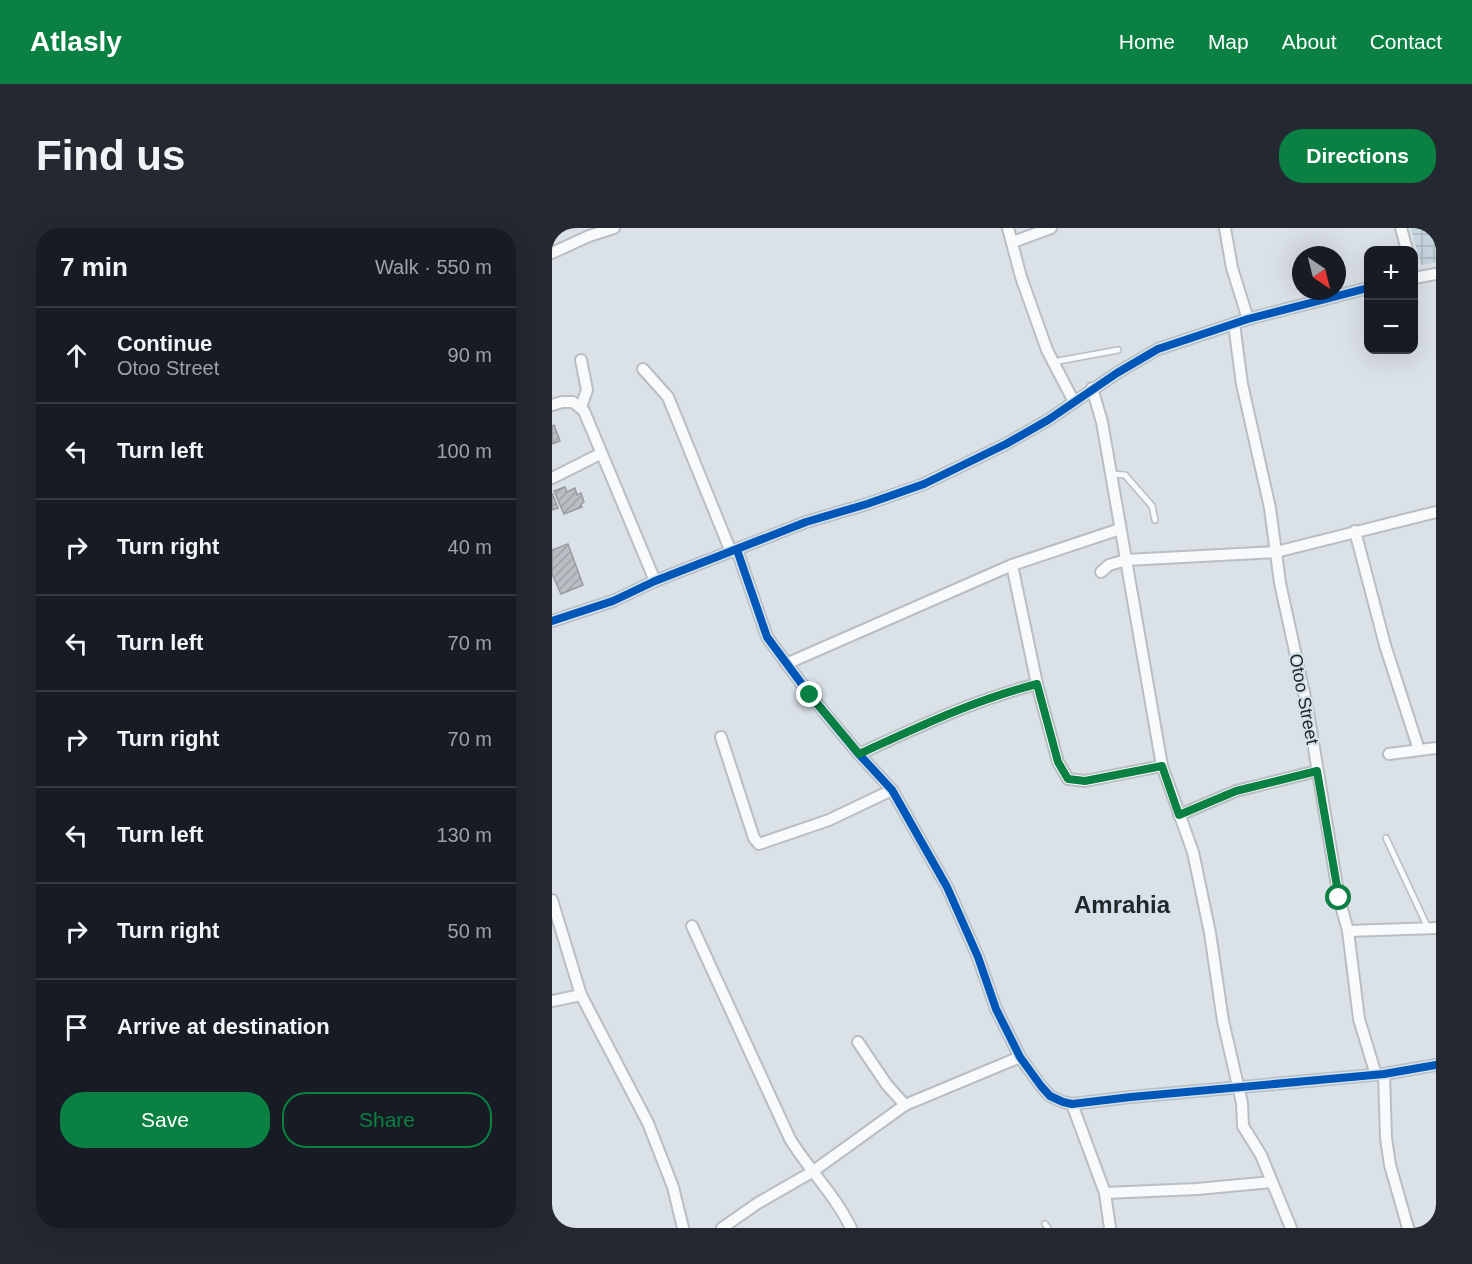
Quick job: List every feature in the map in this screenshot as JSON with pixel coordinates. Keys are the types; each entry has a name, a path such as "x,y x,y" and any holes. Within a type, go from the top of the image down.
{"street":[{"path":"552,253 589,236 614,228"},
{"path":"1008,228 1021,277 1047,350 1074,402"},
{"path":"1013,242 1051,228"},
{"path":"1225,228 1232,268 1248,319"},
{"path":"1401,228 1406,246"},
{"path":"1418,277 1436,274"},
{"path":"552,621 613,601 655,581 806,522 924,484 1006,444 1074,402 1092,388 1158,349 1248,319 1364,289"},
{"name":"Otoo Street","path":"1234,324 1242,384 1270,508 1280,583 1298,664 1339,898 1348,931 1359,1019 1380,1075 1390,1165 1408,1228"},
{"path":"581,360 587,390 581,407"},
{"path":"644,369 668,397 734,551 767,637 859,754 892,790 947,887 978,957 996,1009 1020,1057 1050,1096 1072,1104 1380,1075 1436,1065"},
{"path":"1092,388 1102,422 1162,766 1193,852 1210,933 1222,1021 1242,1103 1243,1126 1261,1155 1291,1228"},
{"path":"552,405 569,401 581,407 655,581"},
{"path":"552,478 600,454"},
{"path":"1101,572 1109,566 1126,560 1276,552 1436,512"},
{"path":"786,664 1012,565 1120,529"},
{"path":"1354,531 1385,645 1419,750"},
{"path":"1012,565 1037,684 1058,762 1068,779 1085,781 1162,766"},
{"path":"859,754 950,712 999,694 1037,684"},
{"path":"721,737 753,838 759,844 829,820 892,790"},
{"path":"1389,754 1436,748"},
{"path":"1179,815 1236,791 1317,771"},
{"path":"552,900 581,995 648,1123 673,1187 683,1228"},
{"path":"692,926 790,1139 843,1212 850,1228"},
{"path":"1348,931 1380,928 1432,928"},
{"path":"552,1001 581,995"},
{"path":"858,1041 887,1085 905,1105"},
{"path":"722,1228 758,1203 812,1172 905,1105 1020,1057"},
{"path":"1072,1104 1105,1194 1110,1228"},
{"path":"1105,1194 1272,1182"}],"lane":[{"path":"1053,363 1118,350"},
{"path":"1111,474 1125,475 1152,506 1155,520"},
{"path":"1386,838 1432,928"}],"shaded area":[{"path":"1411,228 1436,228 1436,262 1421,265 1418,246 1416,246"}],"building":[{"path":"554,425 560,441 552,444 552,426"},
{"path":"565,487 567,492 575,488 577,495 581,493 584,502 581,504 582,507 564,514 554,491"},
{"path":"552,493 558,508 552,510"},
{"path":"568,544 583,585 561,594 552,574 552,550"}],"cycle path":[{"path":"552,621 613,601 655,581 806,522 924,484 1006,444 1048,420 1117,373 1158,349 1248,319 1364,289"},
{"path":"737,550 767,637 810,695 892,790 947,887 978,957 996,1009 1020,1057 1050,1096 1072,1104 1384,1074 1436,1065"}],"district":[{"name":"Amrahia","path":"1122,904"}],"route":[{"path":"810,695 859,754 950,712 999,694 1037,684 1058,762 1068,779 1085,781 1162,766 1179,815 1204,802 1236,791 1317,771 1339,898"}]}
